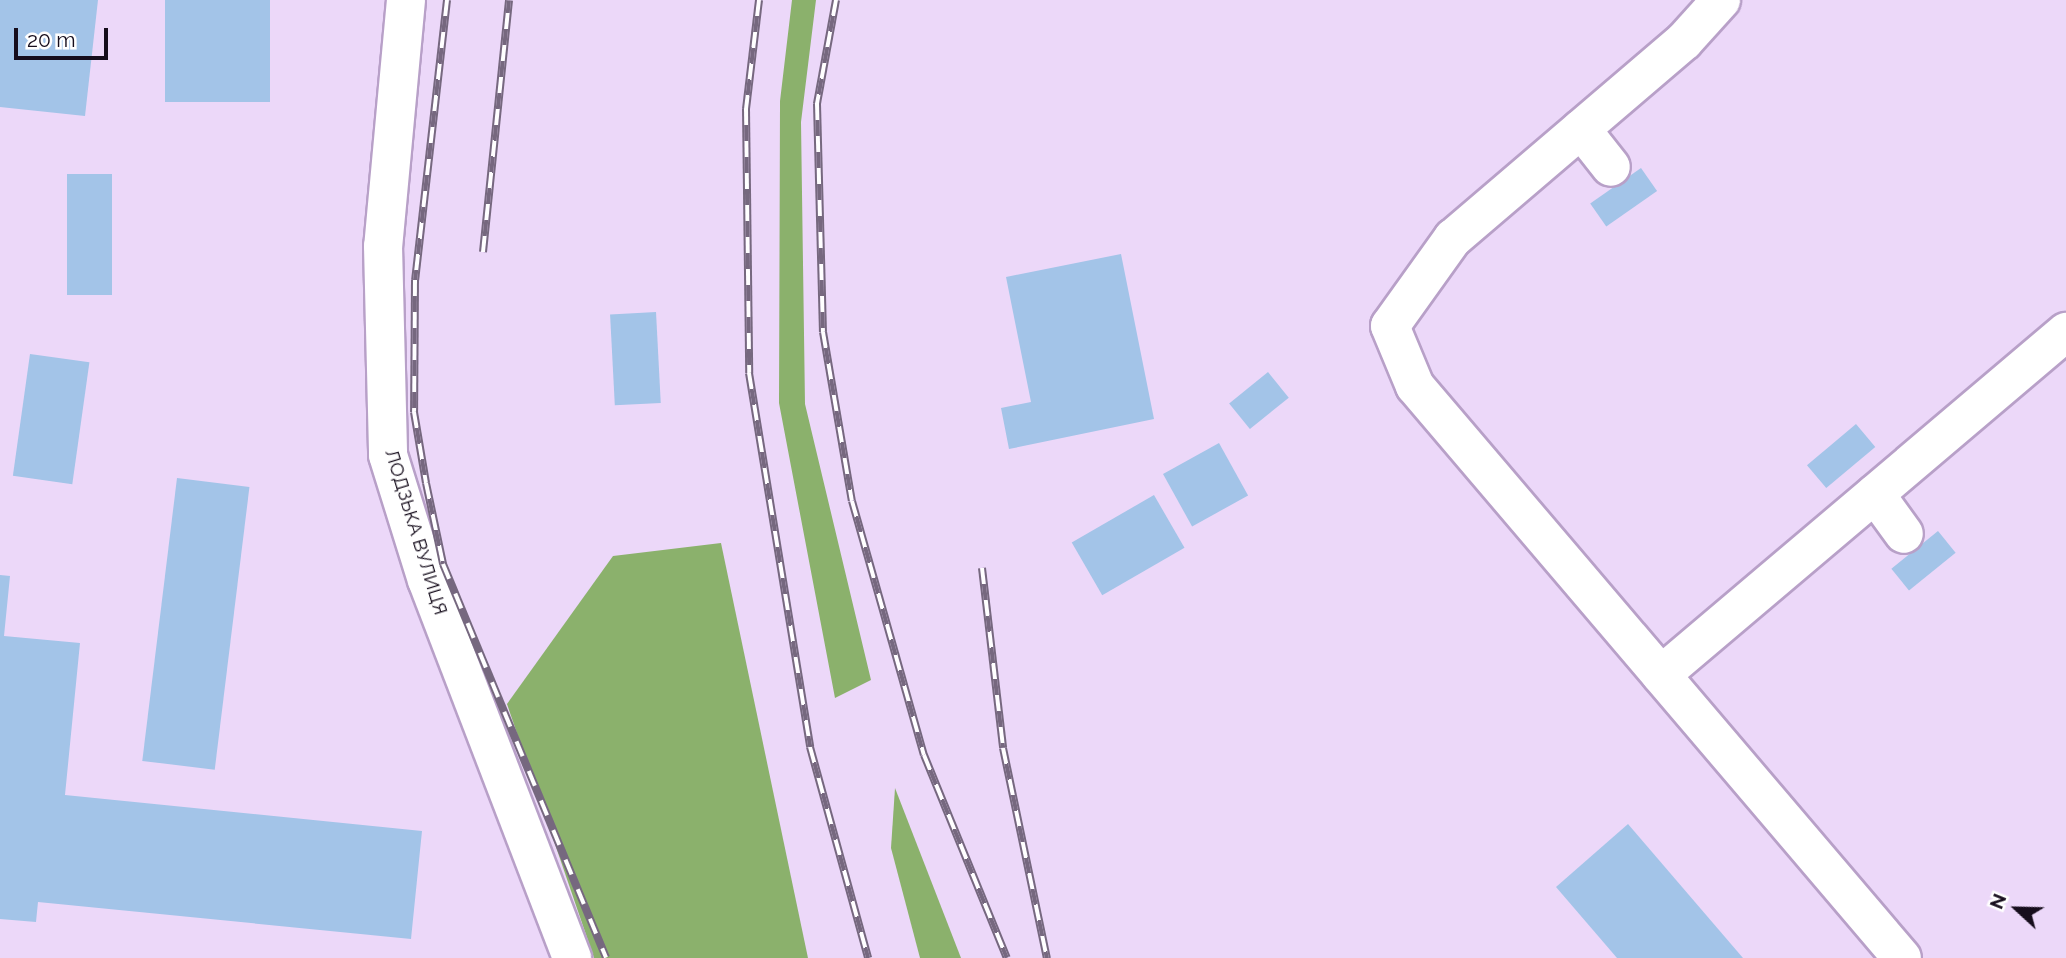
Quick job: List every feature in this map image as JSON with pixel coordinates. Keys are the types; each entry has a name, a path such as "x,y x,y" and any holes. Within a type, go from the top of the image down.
{"street":[{"name":"ЛОДЗЬКА ВУЛИЦЯ","path":"406,0 383,246 388,455 427,580 572,958"},
{"path":"1721,0 1684,41 1453,239 1390,326 1415,386 1902,958"},
{"path":"1581,129 1611,167"},
{"path":"1661,675 2066,332"},
{"path":"1875,494 1904,534"}],"green space":[{"path":"792,0 816,0 801,122 805,404 871,680 835,698 779,403 780,101"},
{"path":"721,543 808,958 594,958 507,704 613,556"},
{"path":"895,788 961,958 920,958 891,848"}],"building":[{"path":"0,0 98,0 85,116 0,107"},
{"path":"165,0 270,0 270,102 165,102"},
{"path":"1641,168 1657,191 1606,226 1590,204"},
{"path":"67,174 112,174 112,295 67,295"},
{"path":"1121,254 1154,419 1009,449 1001,408 1031,402 1006,277"},
{"path":"656,312 661,403 615,405 610,314"},
{"path":"30,354 89,362 72,484 13,476"},
{"path":"1268,372 1289,398 1250,429 1229,403"},
{"path":"1856,424 1875,447 1826,488 1807,465"},
{"path":"1219,443 1248,495 1192,527 1163,474"},
{"path":"177,478 249,487 215,770 142,761"},
{"path":"1154,495 1184,548 1102,595 1072,542"},
{"path":"1938,531 1956,553 1909,591 1891,569"},
{"path":"0,575 10,576 4,636 80,643 65,795 422,831 411,939 38,902 36,922 0,919"},
{"path":"1628,824 1743,958 1617,958 1556,887"}],"railway":[{"path":"447,0 415,280 414,412 443,564 606,958"},
{"path":"483,252 509,0"},
{"path":"759,0 746,109 749,373 810,747 868,958"},
{"path":"836,0 817,104 823,332 852,501 924,755 1007,958"},
{"path":"982,568 1003,748 1047,958"}]}
